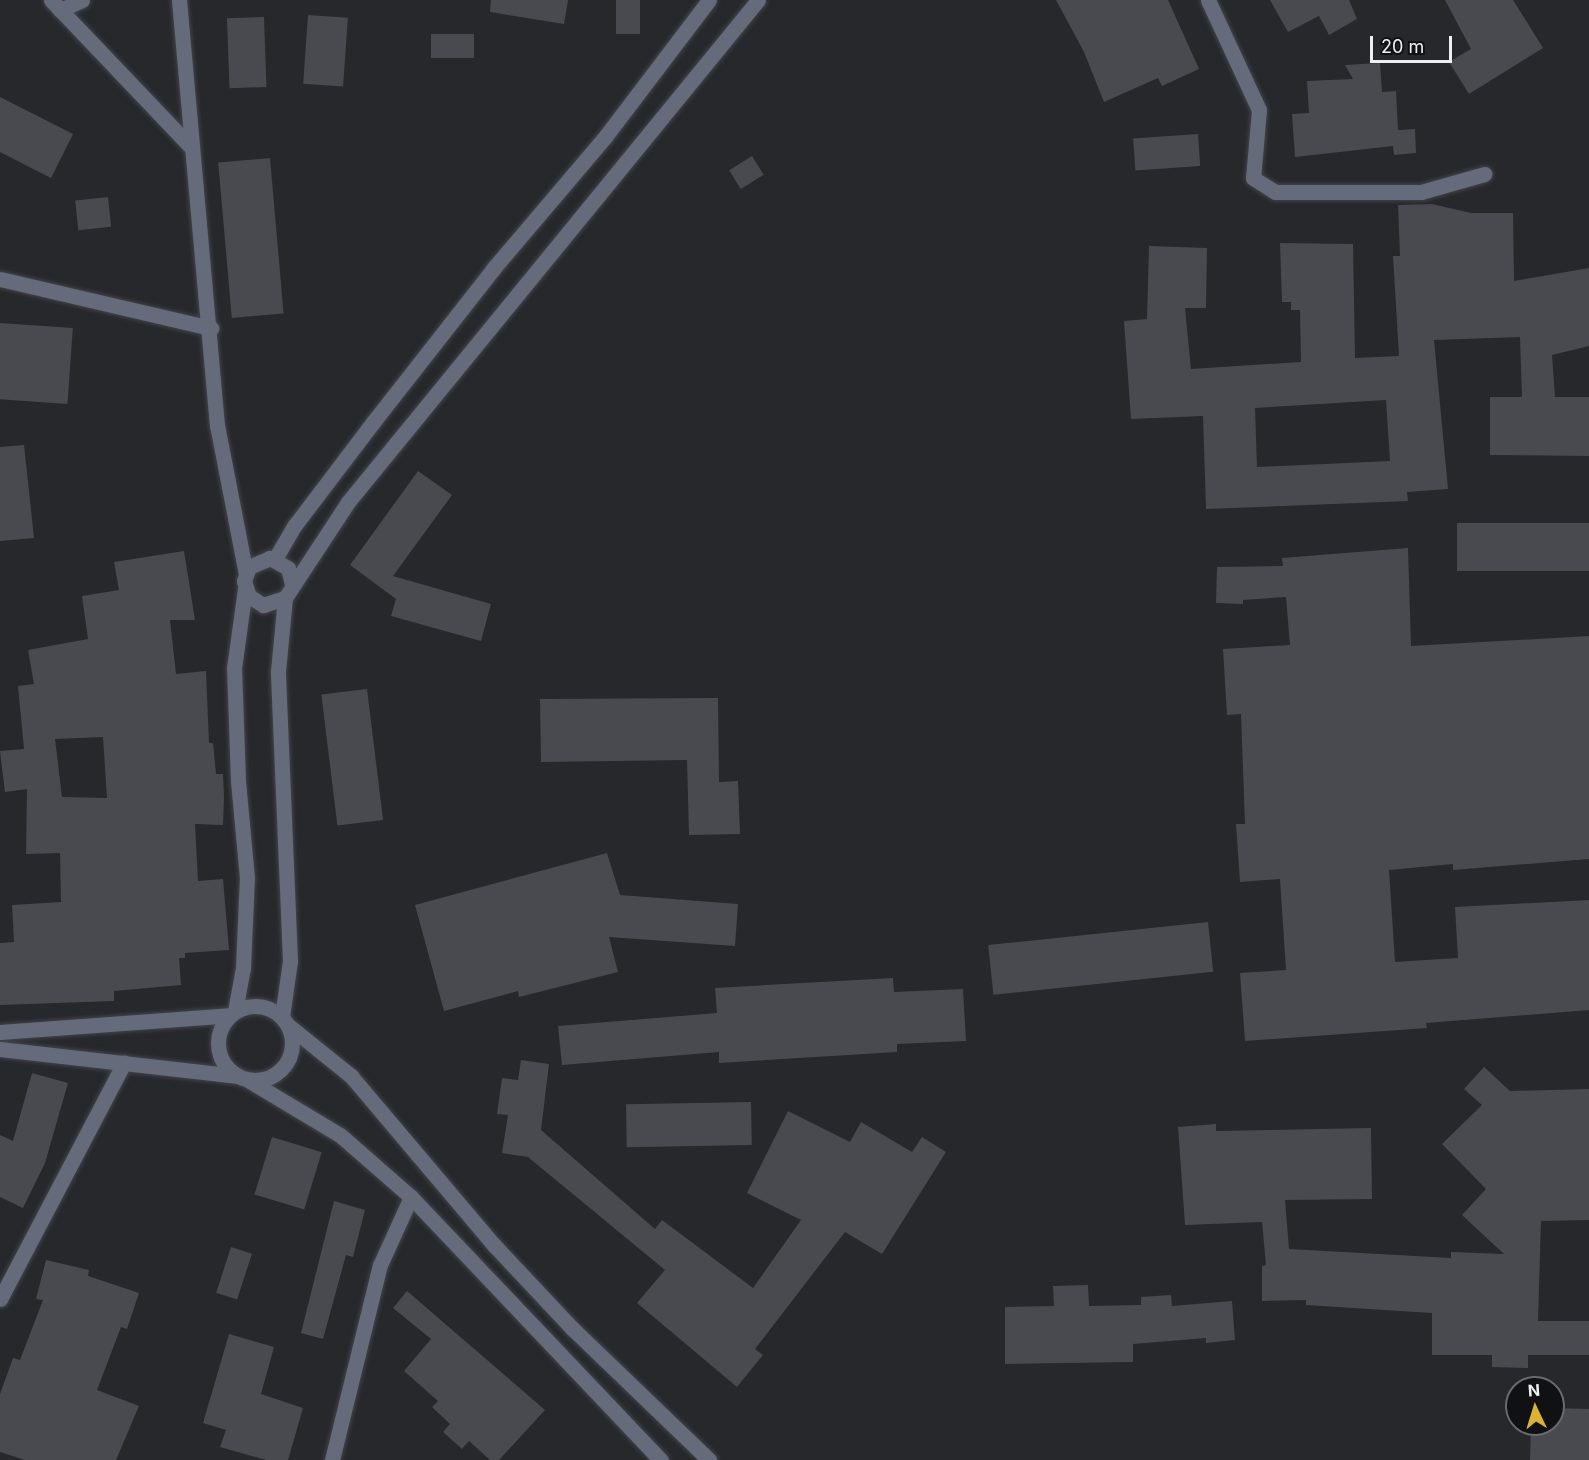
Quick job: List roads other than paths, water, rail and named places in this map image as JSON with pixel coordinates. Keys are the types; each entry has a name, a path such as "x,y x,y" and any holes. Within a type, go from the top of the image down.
{"street":[{"path":"56,5 82,0"},
{"path":"179,0 211,328 217,425 246,581 263,605 288,591 348,502 758,0"},
{"path":"275,559 296,525 374,421 493,268 605,136 709,0"},
{"path":"1208,0 1259,110 1253,178 1275,192 1421,192 1484,174"},
{"path":"56,5 192,148"},
{"path":"0,279 211,328"},
{"path":"0,1049 124,1063 243,1078 260,1080 281,1070 292,1049 286,1022 290,961 278,671 288,591 288,568 275,559 255,562 246,581 234,668 238,781 247,878 243,968 232,1013 219,1030 217,1048 224,1065 243,1078 340,1135 411,1197 661,1460"},
{"path":"0,1032 232,1013 260,1005 286,1022 351,1076 494,1245 573,1329 709,1460"},
{"path":"0,1299 124,1063"},
{"path":"332,1460 380,1264 411,1197"}]}
